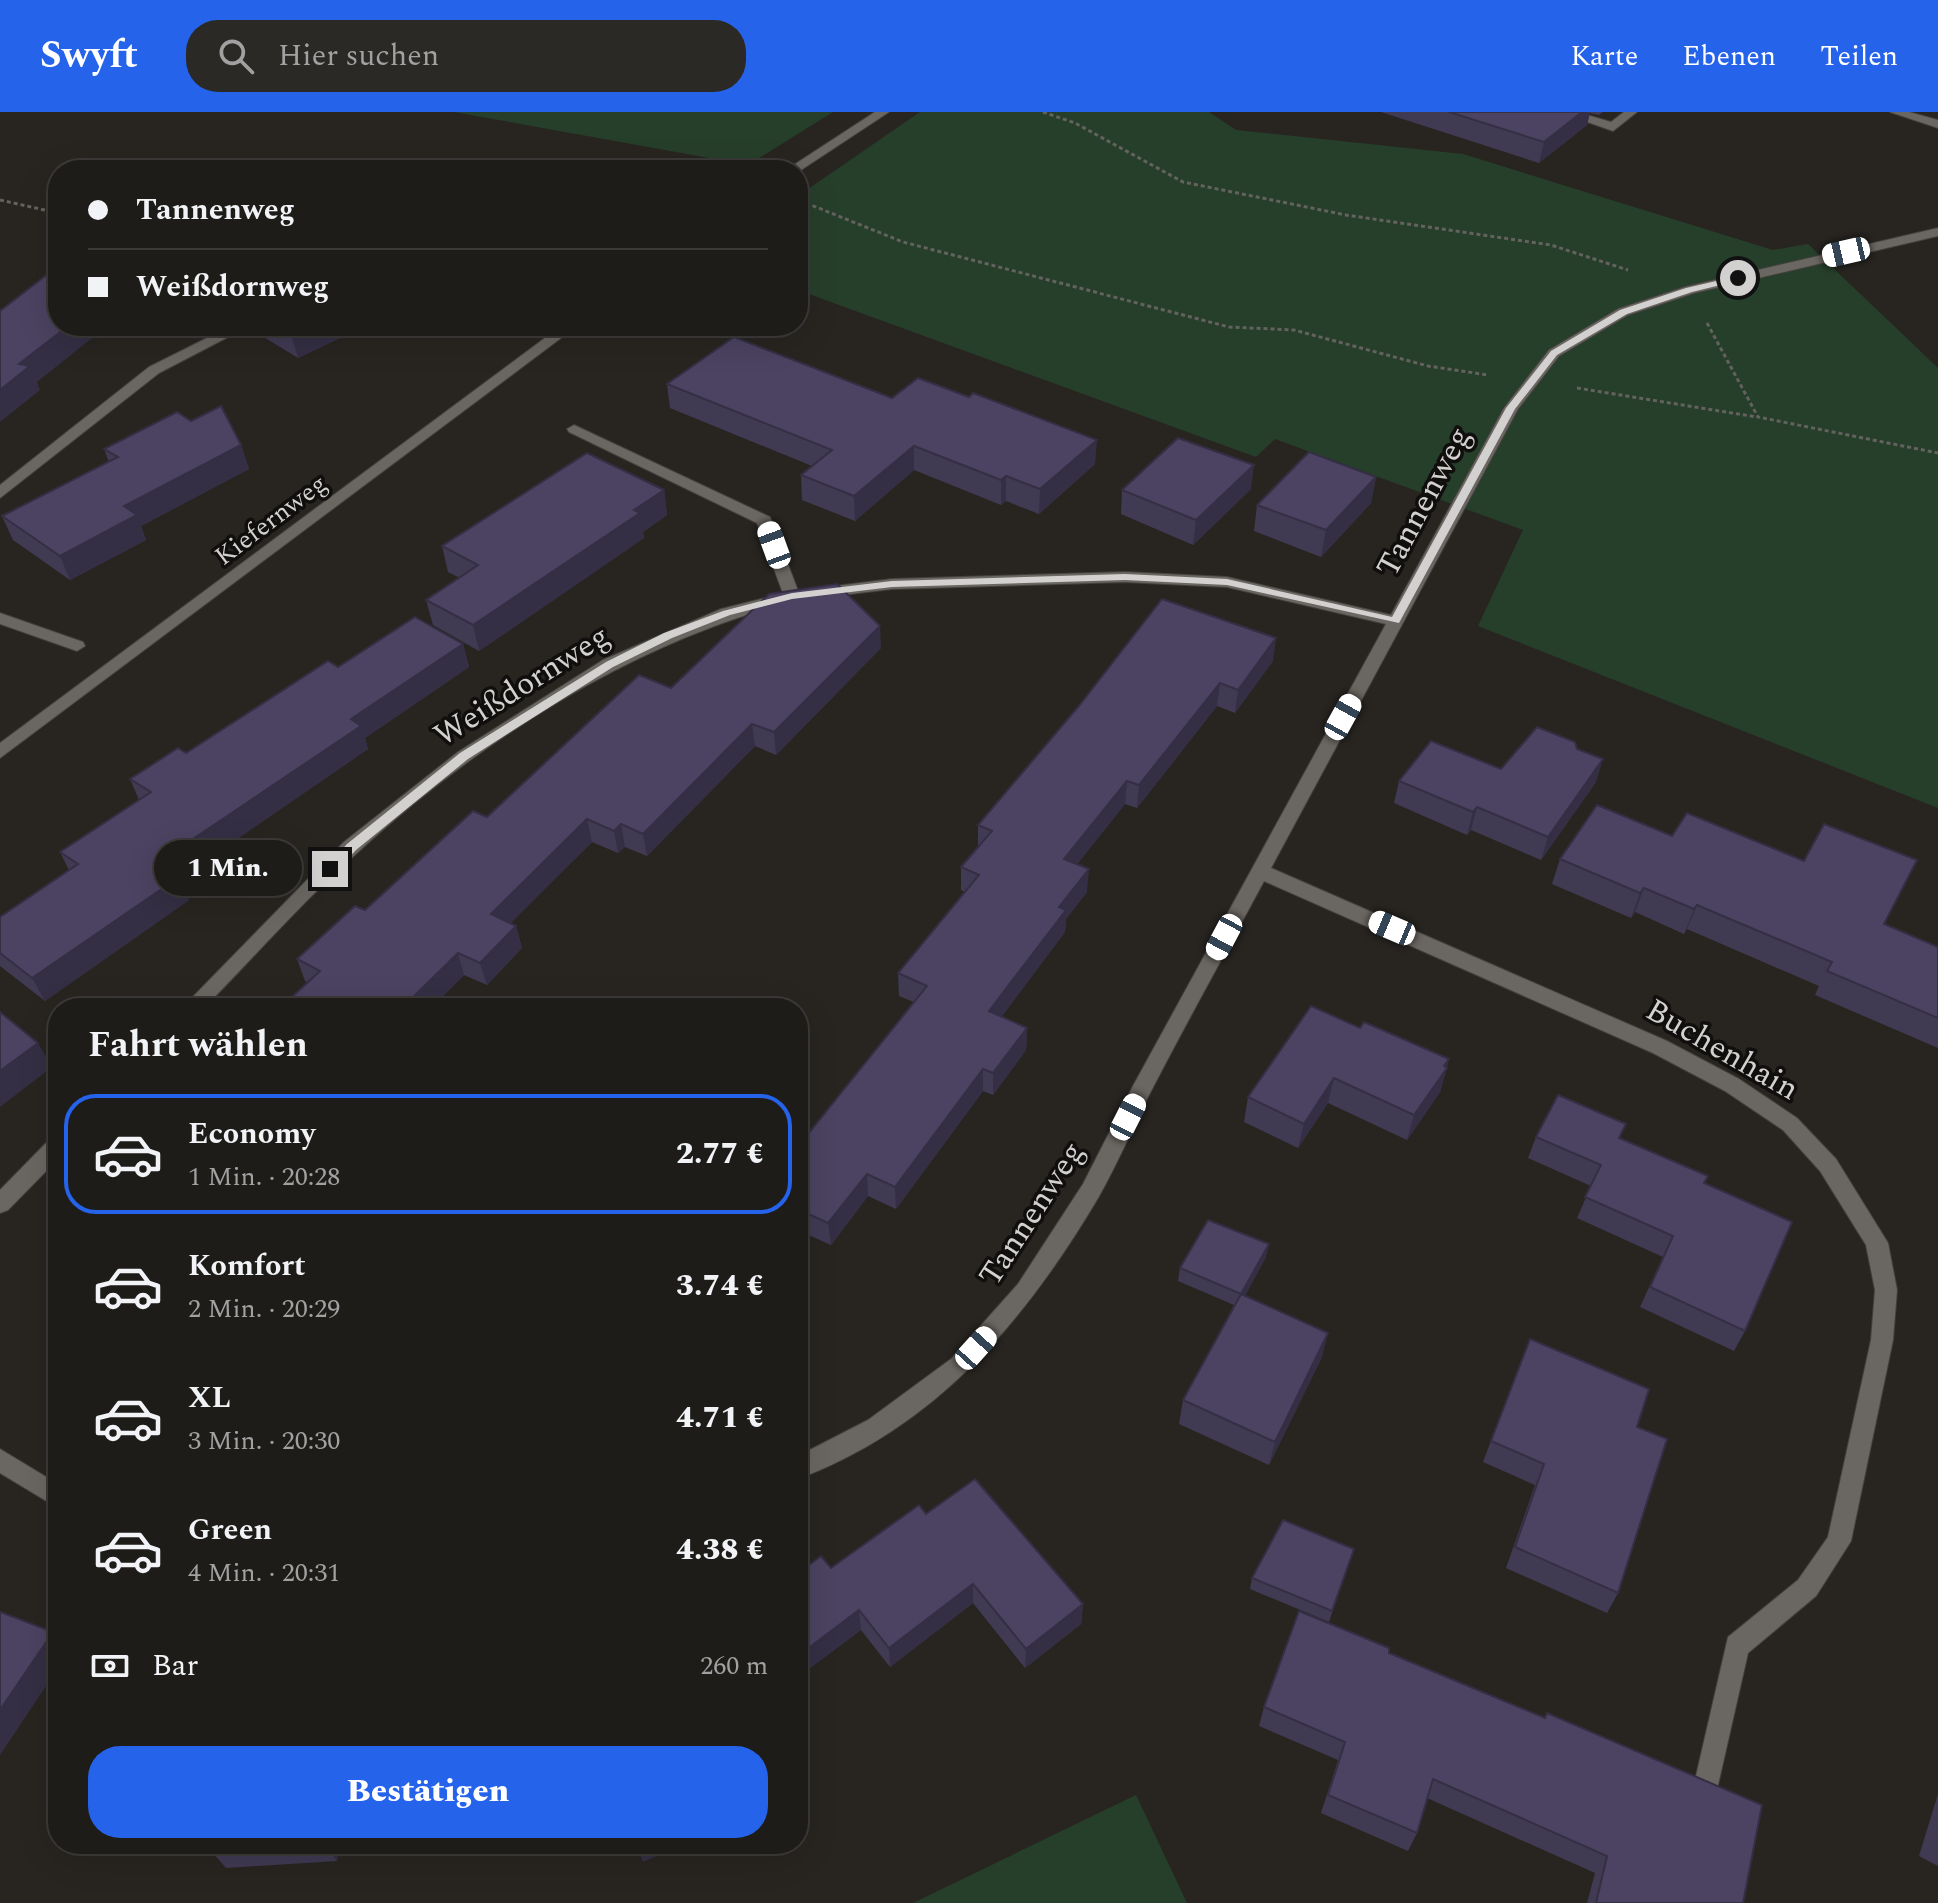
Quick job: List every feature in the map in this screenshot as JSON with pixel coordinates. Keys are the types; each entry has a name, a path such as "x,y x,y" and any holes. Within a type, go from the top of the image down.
{"street":[{"path":"808,160 883,112"},
{"path":"1565,112 1613,127 1631,112"},
{"path":"1896,112 1938,124"},
{"name":"Tannenweg","path":"808,1463 876,1428 959,1366 1026,1291 1091,1190 1140,1092 1511,408 1554,353 1623,312 1690,290 1938,232"},
{"path":"0,493 154,370 219,336"},
{"name":"Kiefernweg","path":"0,752 557,336"},
{"path":"574,429 764,520 792,596"},
{"name":"Weißdornweg","path":"202,998 351,847 464,756 609,664 727,613 792,596 892,584 1125,577 1227,582 1396,621"},
{"path":"0,618 77,646"},
{"name":"Buchenhain","path":"1260,871 1660,1047 1732,1085 1790,1124 1828,1165 1877,1243 1886,1290 1882,1340 1839,1541 1807,1588 1737,1646 1709,1776"},
{"path":"0,1204 48,1155"},
{"path":"0,1460 48,1491"}],"path":[{"path":"1043,112 1075,123 1183,182 1346,215 1551,245 1690,290 1758,417"},
{"path":"0,200 48,211"},
{"path":"808,204 903,242 1229,327 1294,330 1428,366 1758,417 1938,453"}],"green space":[{"path":"454,112 833,112 756,160 720,160"},
{"path":"920,112 1209,112 1236,130 1463,154 1773,250 1808,244 1938,368 1938,808 1478,626 1523,530 1275,439 1256,457 808,294 808,189"},
{"path":"1136,1795 1187,1903 913,1903"}],"building":[{"path":"1449,112 1582,112 1544,142"},
{"path":"48,274 48,336 55,336 19,364 30,366 0,390 0,311"},
{"path":"734,337 892,398 918,378 969,397 973,393 1097,440 1040,489 1006,476 1001,480 914,446 854,496 801,475 832,450 667,384"},
{"path":"221,406 241,445 124,506 137,515 60,556 2,516 118,457 104,449 177,412 191,421"},
{"path":"1178,438 1254,465 1196,520 1122,490"},
{"path":"1309,452 1376,477 1326,530 1257,505"},
{"path":"587,453 664,490 634,510 640,513 473,625 426,600 478,565 442,546"},
{"path":"837,584 880,626 774,732 752,724 643,834 621,824 614,831 587,819 491,914 516,926 480,963 458,953 412,998 291,998 320,971 297,959 355,906 365,910 473,811 487,817 639,675 671,688 769,594"},
{"path":"1162,599 1276,638 1238,690 1220,683 1139,785 1127,781 1064,859 1089,869 1059,907 1066,910 989,1011 1027,1028 993,1073 983,1069 895,1187 867,1174 828,1223 808,1214 808,1134 927,986 898,973 979,875 961,867 992,831 978,825 1078,707"},
{"path":"415,617 463,644 351,719 361,726 187,843 197,850 169,870 179,877 32,978 0,953 0,917 78,864 60,852 151,792 130,779 178,748 186,753 328,661 338,667"},
{"path":"1537,727 1575,742 1577,749 1603,759 1548,837 1477,807 1473,812 1399,781 1431,741 1501,769"},
{"path":"1597,805 1672,836 1687,813 1804,861 1824,824 1917,860 1884,924 1938,947 1938,1018 1827,971 1832,962 1697,905 1694,909 1644,888 1640,893 1560,859"},
{"path":"1311,1006 1360,1028 1364,1022 1449,1059 1444,1066 1447,1068 1414,1115 1334,1078 1304,1124 1248,1097"},
{"path":"0,1012 38,1043 0,1071"},
{"path":"1558,1095 1626,1124 1619,1138 1708,1176 1704,1183 1792,1222 1745,1331 1650,1287 1673,1236 1585,1197 1601,1165 1536,1137"},
{"path":"1208,1220 1269,1244 1241,1294 1180,1268"},
{"path":"1241,1294 1328,1333 1275,1442 1183,1400"},
{"path":"1530,1339 1649,1389 1637,1427 1667,1439 1618,1593 1515,1547 1544,1464 1491,1441"},
{"path":"975,1479 1083,1604 1026,1649 973,1584 889,1648 859,1610 808,1648 808,1566 821,1556 831,1568 919,1505 926,1514"},
{"path":"1283,1520 1354,1549 1332,1611 1252,1578"},
{"path":"1299,1611 1389,1648 1389,1653 1545,1718 1547,1713 1762,1805 1743,1903 1596,1903 1607,1856 1433,1779 1417,1833 1328,1795 1345,1742 1264,1707"},
{"path":"0,1612 48,1630 48,1639 0,1710"}],"route":[{"path":"330,869 351,847 464,756 609,664 727,613 792,596 892,584 1125,577 1227,582 1396,621 1511,408 1554,353 1623,312 1738,278"}]}
